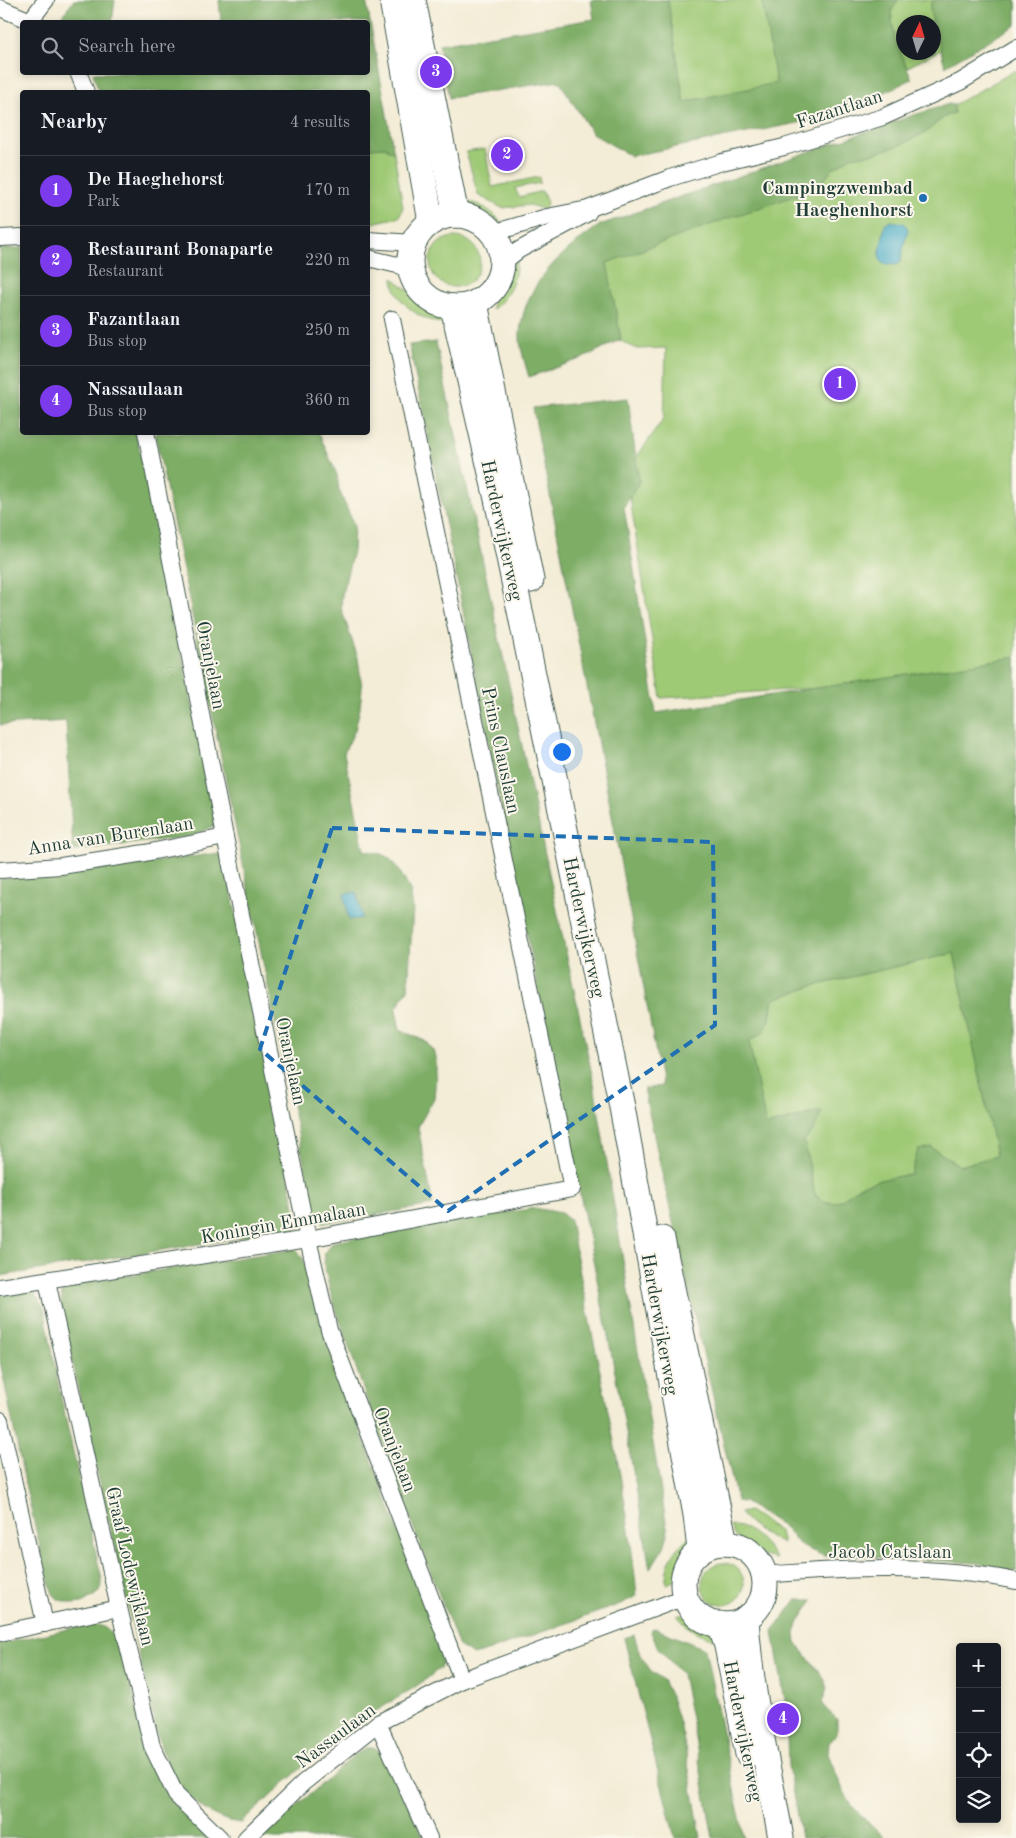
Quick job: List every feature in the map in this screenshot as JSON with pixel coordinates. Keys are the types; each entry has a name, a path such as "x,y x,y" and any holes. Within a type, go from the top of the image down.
{"main road":[{"path":"392,0 431,222"},
{"path":"414,0 456,215"},
{"path":"456,215 470,217 483,224 493,233 500,246 502,262 498,279 489,293 464,305 438,303 425,295 415,283 410,268 413,243 424,228 431,222 443,217 456,215"},
{"name":"Harderwijkerweg","path":"464,305 725,1542"},
{"name":"Harderwijkerweg","path":"464,305 497,499 622,1107 696,1515 700,1550"},
{"path":"725,1542 738,1545 750,1552 759,1562 764,1575 765,1587 762,1599 755,1610 746,1618 734,1624 709,1622 698,1616 690,1607 685,1597 683,1584 685,1571 691,1559 700,1550 716,1543 725,1542"},
{"name":"Harderwijkerweg","path":"746,1618 747,1641 780,1838"},
{"name":"Harderwijkerweg","path":"720,1624 727,1646 765,1838"}],"street":[{"path":"33,20 46,0"},
{"path":"0,8 27,20"},
{"name":"Fazantlaan","path":"493,233 547,217 588,209 705,167 784,147 883,117 960,82 1016,48"},
{"path":"79,75 85,90"},
{"name":"Fazantlaan","path":"502,262 519,250 607,202"},
{"path":"0,238 20,237"},
{"path":"370,240 413,243"},
{"path":"370,258 410,268"},
{"name":"Prins Clauslaan","path":"392,319 572,1189"},
{"name":"Oranjelaan","path":"147,435 225,837 308,1239 329,1330 462,1680"},
{"name":"Anna van Burenlaan","path":"0,870 62,866 145,854 225,837"},
{"name":"Koningin Emmalaan","path":"0,1287 308,1239 572,1189"},
{"name":"Graaf Lodewijklaan","path":"47,1281 152,1746 176,1795 220,1838"},
{"path":"0,1420 45,1624"},
{"name":"Jacob Catslaan","path":"764,1575 847,1569 911,1568 951,1570 1016,1581"},
{"name":"Nassaulaan","path":"246,1838 303,1783 378,1723 462,1680 685,1597"},
{"path":"0,1633 120,1608"},
{"path":"378,1723 430,1838"}],"highlighted area":[{"path":"332,828 713,842 715,1025 448,1211 260,1049"}],"green space":[{"path":"74,0 115,0 112,20 60,19"},
{"path":"219,0 366,0 370,20 221,20"},
{"path":"591,0 668,0 684,102 776,83 762,0 898,0 891,12 896,42 896,60 904,60 912,79 838,115 631,156 593,134 559,81 449,98 439,44 594,19"},
{"path":"660,0 1016,0 1016,10 941,50 941,15 896,15 896,60 921,60 836,105 682,138"},
{"path":"934,0 1016,0 1016,25 945,66 941,51 941,15 931,15 931,3"},
{"path":"370,22 394,153 385,147 370,148 370,90 98,90 94,75 370,75"},
{"path":"1016,70 1016,673 961,679 661,698 626,472 664,418 666,348 637,349 615,338 599,243 950,107"},
{"path":"949,104 954,105 954,113 943,118 925,133 898,146 872,154 851,157 831,170 819,188 723,220 607,263 621,339 583,358 529,377 520,343 520,332 523,314 529,298 537,283 559,258 600,225"},
{"path":"385,147 394,153 403,207 399,217 370,224 370,148"},
{"path":"485,149 492,187 539,177 540,183 515,188 519,197 542,191 547,203 545,210 530,205 502,208 478,195 466,152"},
{"path":"462,201 474,203 485,208 504,225 492,224 480,219"},
{"path":"450,237 460,237 473,244 480,257 480,267 473,280 460,287 450,287 441,283 434,276 430,267 430,257 434,248 441,241"},
{"path":"20,248 20,435 136,435 217,824 192,836 73,851 66,721 0,725 0,249"},
{"path":"516,259 515,274 511,288 492,310 492,303 499,282 506,270"},
{"path":"393,278 449,324 440,323 421,316 404,304 394,287"},
{"path":"436,342 594,1084 668,1534 664,1547 650,1569 620,1396 409,345"},
{"path":"628,398 639,482 624,507 656,713 1016,657 1016,1572 977,1563 859,1556 824,1556 801,1546 782,1525 744,1502 737,1501 644,1089 662,1086 533,408","holes":["954,953 996,1156 960,1166 931,1147 918,1150 911,1174 865,1184 837,1202 824,1201 815,1195 804,1141 815,1128 822,1111 766,1126 749,1041 763,1033 770,1020 772,1003 777,998 813,986"]},
{"path":"155,435 320,435 337,475 339,490 354,525 353,551 342,595 341,608 358,658 362,688 355,730 344,753 364,850 389,858 399,870 410,890 413,908 408,989 396,1009 400,1030 425,1041 436,1057 434,1098 418,1127 433,1205 324,1223 316,1217"},
{"path":"212,854 224,855 299,1228 0,1276 0,879 135,865"},
{"path":"954,953 997,1156 960,1166 931,1147 911,1174 864,1185 848,1197 835,1203 823,1201 815,1195 804,1141 815,1128 821,1111 766,1126 748,1041 757,1037 770,1020 772,1003 777,998 813,986"},
{"path":"535,1208 561,1213 570,1220 625,1501 637,1596 618,1605 473,1655 459,1646 420,1545 367,1400 330,1291 324,1265 325,1253 333,1242"},
{"path":"295,1249 302,1256 328,1345 439,1638 442,1656 441,1667 422,1682 345,1732 241,1823 220,1818 201,1807 178,1783 166,1762 159,1741 80,1398 61,1305 62,1292 68,1285"},
{"path":"32,1290 44,1308 61,1398 102,1580 100,1592 82,1603 72,1604 58,1599 53,1594 26,1488 0,1361 0,1296"},
{"path":"749,1511 780,1532 783,1544 760,1531 740,1513"},
{"path":"730,1526 744,1528 757,1536 776,1559 760,1554 735,1537"},
{"path":"688,1537 689,1547 685,1564 675,1579 666,1585 667,1571 671,1558"},
{"path":"727,1563 735,1566 741,1572 744,1584 741,1596 735,1602 719,1605 711,1602 705,1596 702,1580 705,1572 711,1566"},
{"path":"780,1589 776,1606 755,1629 762,1606"},
{"path":"796,1600 813,1600 798,1623 795,1634 796,1642 824,1678 827,1689 822,1702 826,1709 837,1719 837,1735 829,1743 828,1754 843,1790 853,1807 885,1838 801,1838 788,1766 786,1707 773,1631"},
{"path":"677,1615 691,1616 707,1624 718,1640 695,1632"},
{"path":"91,1624 102,1626 110,1631 121,1649 150,1760 163,1785 208,1838 0,1838 0,1644"},
{"path":"654,1628 705,1649 744,1838 713,1838 682,1674 658,1648 650,1630"},
{"path":"634,1635 640,1655 651,1671 663,1680 671,1697 683,1736 701,1838 675,1838 624,1638"},
{"path":"366,1748 375,1748 385,1754 424,1838 261,1838 351,1758"}],"water":[{"path":"891,221 904,223 908,229 900,263 897,265 883,264 879,257 885,224"},
{"path":"357,892 362,918 349,920 344,894"}],"place":[{"name":"Fazantlaan","path":"436,72"},
{"name":"Restaurant Bonaparte","path":"507,155"},
{"name":"Campingzwembad Haeghenhorst","path":"923,198"},
{"name":"De Haeghehorst","path":"840,384"},
{"name":"Nassaulaan","path":"783,1719"}]}
